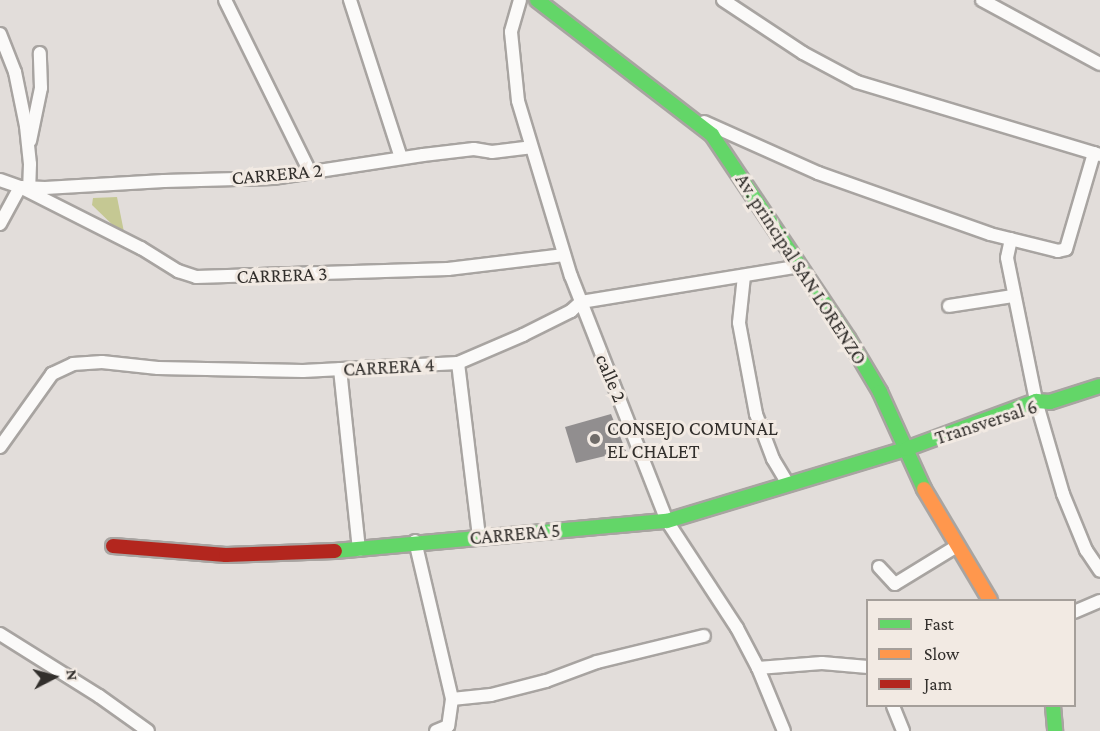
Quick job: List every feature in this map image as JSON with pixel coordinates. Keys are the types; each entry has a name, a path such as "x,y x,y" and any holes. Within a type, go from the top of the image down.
{"street":[{"path":"225,0 310,172"},
{"path":"350,0 402,158"},
{"name":"calle 2","path":"520,0 511,32 518,101 564,255 667,521 737,628 758,668 784,731"},
{"name":"Av. principal SAN LORENZO","path":"537,0 692,117 712,135 848,338 880,392 930,501 989,599"},
{"path":"692,117 818,173 1011,239 1051,250 1066,249 1097,154 857,82 803,53 723,0"},
{"path":"982,0 1100,64"},
{"path":"0,34 15,72 29,145"},
{"path":"0,224 25,188 29,145 41,88 40,53"},
{"name":"CARRERA 2","path":"0,180 25,188 273,178 474,149 492,153 531,147"},
{"name":"CARRERA 3","path":"25,188 141,248 178,271 196,277 448,270 564,255"},
{"path":"1011,239 1007,258 1036,401 1063,494 1086,550 1100,571"},
{"name":"CARRERA 4","path":"0,447 52,374 73,364 102,362 158,368 340,369 458,363 524,335 571,311 581,302 800,266"},
{"path":"744,276 739,323 756,414 773,459 788,484"},
{"path":"949,306 1013,296"},
{"path":"458,363 478,536"},
{"path":"340,369 359,550"},
{"name":"Transversal 6","path":"906,449 1036,401 1050,402 1100,386"},
{"name":"CARRERA 5","path":"113,546 226,555 359,550 478,536 667,521 906,449"},
{"path":"415,541 452,699 447,729"},
{"path":"879,567 895,584 957,546"},
{"path":"1076,611 1100,601"},
{"path":"0,634 99,696 148,731"},
{"path":"452,699 491,695 546,681 597,662 704,636"},
{"path":"758,668 822,663 866,667"},
{"path":"894,707 903,731"},
{"path":"1053,707 1055,731"}],"green space":[{"path":"117,197 124,232 122,234 92,205 93,198"}],"building":[{"name":"CONSEJO COMUNAL EL CHALET","path":"611,414 626,451 576,463 565,427"}],"traffic: fast":[{"path":"537,0 712,135 848,338 880,392 924,489"},
{"path":"335,551 667,521 906,449 1036,401 1050,402 1100,386"},
{"path":"1053,707 1055,731"}],"traffic: slow":[{"path":"924,489 989,599"}],"traffic: jam":[{"path":"113,546 226,555 335,551"}],"place":[{"name":"CONSEJO COMUNAL EL CHALET","path":"595,439"}]}
